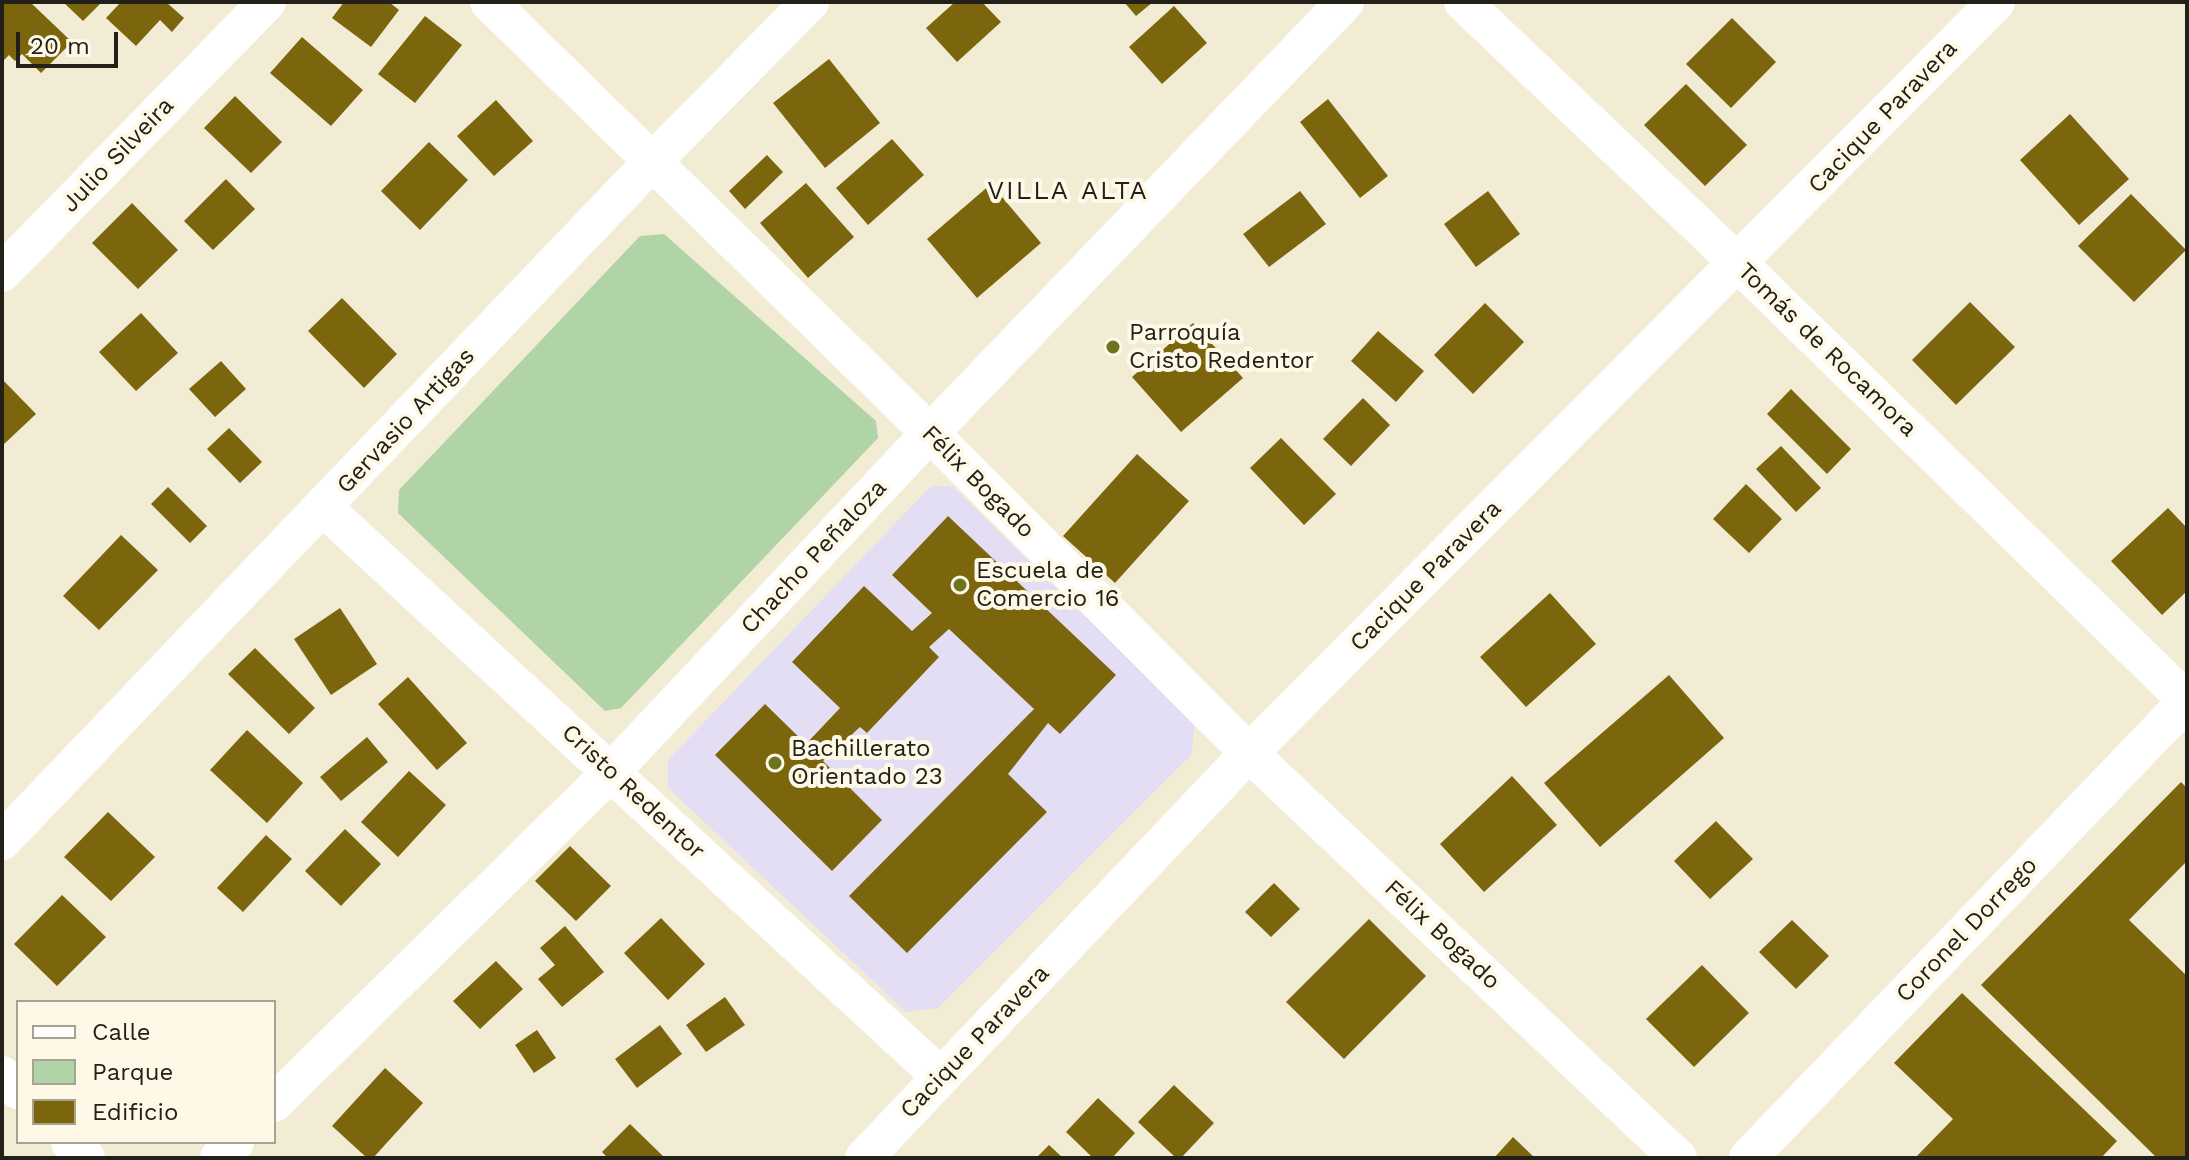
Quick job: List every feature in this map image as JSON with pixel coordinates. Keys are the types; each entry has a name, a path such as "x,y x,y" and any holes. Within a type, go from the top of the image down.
{"street":[{"name":"Julio Silveira","path":"2,273 267,2"},
{"name":"Félix Bogado","path":"489,2 930,433 1249,753 1678,1158"},
{"name":"Gervasio Artigas","path":"2,841 652,162 810,2"},
{"name":"Chacho Peñaloza","path":"276,1101 611,772 930,433 1345,2"},
{"name":"Tomás de Rocamora","path":"1463,2 1739,264 2187,701"},
{"name":"Cacique Paravera","path":"864,1158 1249,753 1739,264 1996,2"},
{"name":"Cristo Redentor","path":"324,508 941,1077"},
{"name":"Coronel Dorrego","path":"1748,1158 2187,701"}],"shaded area":[{"path":"931,486 952,486 1195,723 1191,755 938,1008 906,1012 668,788 668,760"}],"green space":[{"path":"664,234 876,421 878,438 621,708 605,711 398,513 399,490 640,236"}],"building":[{"path":"5,2 30,2 72,42 41,73 22,54 15,61 9,55 2,62 2,5"},
{"path":"63,2 102,2 83,21"},
{"path":"121,2 166,2 184,18 172,32 160,20 136,46 106,18"},
{"path":"344,2 389,2 399,10 371,47 332,18"},
{"path":"955,2 982,2 1001,22 957,62 926,28"},
{"path":"1124,2 1153,2 1136,16"},
{"path":"1174,6 1207,43 1162,84 1129,47"},
{"path":"425,16 462,45 415,103 378,74"},
{"path":"1732,18 1776,62 1731,108 1686,64"},
{"path":"302,37 363,90 331,126 270,73"},
{"path":"829,59 880,123 825,168 773,103"},
{"path":"1686,84 1747,145 1705,186 1644,125"},
{"path":"235,96 282,142 251,173 204,128"},
{"path":"1328,99 1388,176 1360,198 1300,122"},
{"path":"496,100 533,141 494,176 457,136"},
{"path":"2070,114 2129,179 2079,225 2020,160"},
{"path":"892,139 924,175 868,225 836,188"},
{"path":"429,142 468,180 420,230 381,191"},
{"path":"767,155 783,172 745,209 729,191"},
{"path":"226,179 255,209 213,250 184,221"},
{"path":"806,183 854,237 808,278 760,223"},
{"path":"991,184 1041,243 977,298 927,239"},
{"path":"1300,191 1326,224 1269,267 1243,234"},
{"path":"1488,191 1520,234 1476,267 1444,224"},
{"path":"2131,194 2186,250 2134,302 2078,246"},
{"path":"132,203 178,250 138,289 92,243"},
{"path":"342,298 397,354 364,388 308,331"},
{"path":"1970,302 2015,347 1956,405 1912,360"},
{"path":"1485,303 1524,342 1473,394 1434,355"},
{"path":"141,313 178,353 136,391 99,352"},
{"path":"1193,323 1243,378 1181,432 1132,377"},
{"path":"1378,331 1424,371 1396,402 1351,361"},
{"path":"221,361 246,389 215,417 189,389"},
{"path":"2,379 36,414 2,446"},
{"path":"1791,389 1851,449 1827,474 1767,414"},
{"path":"1363,398 1390,425 1351,466 1323,439"},
{"path":"229,428 262,462 240,483 207,449"},
{"path":"1281,438 1336,494 1304,525 1250,468"},
{"path":"1781,446 1821,488 1796,512 1756,469"},
{"path":"1137,454 1189,501 1115,583 1063,536"},
{"path":"1746,484 1782,519 1749,553 1713,519"},
{"path":"168,487 207,526 190,543 151,504"},
{"path":"2168,508 2187,528 2187,591 2162,615 2111,561"},
{"path":"948,516 1116,675 1060,734 1048,723 1008,774 1047,812 907,953 849,896 1034,709 949,629 929,647 939,657 867,733 860,727 823,761 882,820 832,871 715,755 765,704 806,744 840,708 792,662 864,586 912,631 932,613 892,575"},
{"path":"121,535 158,570 99,630 63,596"},
{"path":"1550,593 1596,644 1526,707 1480,657"},
{"path":"340,608 377,664 331,695 294,639"},
{"path":"255,648 315,708 289,734 228,674"},
{"path":"1669,675 1724,738 1600,847 1544,783"},
{"path":"408,677 467,743 437,770 378,704"},
{"path":"247,730 303,783 267,823 210,770"},
{"path":"367,737 388,762 341,801 320,777"},
{"path":"409,771 446,805 398,857 361,822"},
{"path":"1512,776 1557,825 1484,892 1440,844"},
{"path":"2181,782 2187,788 2187,861 2129,920 2187,976 2187,1158 2157,1158 1981,985"},
{"path":"108,812 155,857 111,901 64,857"},
{"path":"1716,821 1753,859 1710,899 1674,861"},
{"path":"345,829 381,864 341,906 305,871"},
{"path":"266,835 292,859 243,912 217,888"},
{"path":"570,846 611,886 576,921 535,881"},
{"path":"1274,883 1300,909 1271,937 1245,912"},
{"path":"62,895 106,937 57,986 14,944"},
{"path":"661,918 705,964 668,1000 624,953"},
{"path":"1369,919 1426,976 1344,1059 1286,1002"},
{"path":"1792,920 1829,956 1796,989 1759,952"},
{"path":"565,926 604,972 562,1007 538,979 555,965 540,948"},
{"path":"496,961 523,989 480,1029 453,1001"},
{"path":"1702,965 1749,1013 1694,1067 1646,1019"},
{"path":"1962,993 2117,1141 2101,1158 1915,1158 1953,1119 1894,1063"},
{"path":"725,997 745,1025 706,1052 686,1025"},
{"path":"660,1025 682,1054 637,1088 615,1059"},
{"path":"537,1030 556,1058 534,1073 515,1045"},
{"path":"385,1068 423,1103 373,1158 367,1158 332,1126"},
{"path":"1174,1085 1214,1123 1181,1158 1176,1158 1138,1122"},
{"path":"1098,1098 1135,1133 1112,1158 1093,1158 1066,1132"},
{"path":"630,1124 665,1158 608,1158 602,1152"},
{"path":"1513,1137 1535,1158 1494,1158"},
{"path":"1049,1145 1063,1158 1036,1158"}],"place":[{"name":"Parroquía Cristo Redentor","path":"1113,347"},
{"name":"Escuela de Comercio 16","path":"960,585"},
{"name":"Bachillerato Orientado 23","path":"775,763"}],"district":[{"name":"VILLA ALTA","path":"1068,191"}]}
